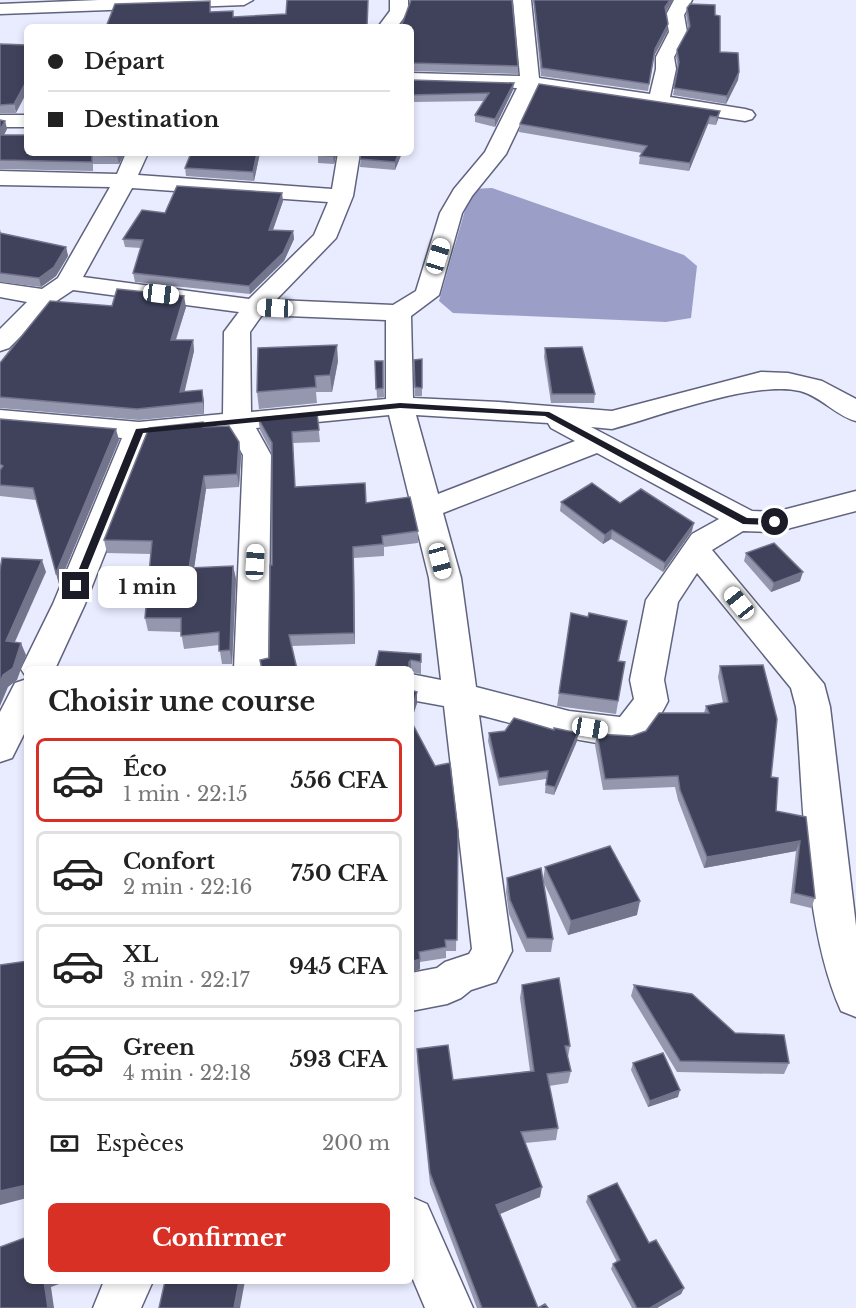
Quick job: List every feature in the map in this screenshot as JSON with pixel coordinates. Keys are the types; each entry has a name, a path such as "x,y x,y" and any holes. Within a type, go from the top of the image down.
{"street":[{"path":"0,9 6,0"},
{"path":"0,9 185,6 244,0"},
{"path":"389,24 399,12 399,0"},
{"path":"68,282 255,307 399,313 427,295 451,213 462,194 495,154 530,82 522,0"},
{"path":"659,100 666,69 664,57 678,38 680,24 675,15 683,0"},
{"path":"414,79 530,82 745,115"},
{"path":"0,121 24,121"},
{"path":"0,343 46,297 68,282 125,181 136,156"},
{"path":"251,666 258,494 257,455 237,420 237,332 255,307 324,238 342,196 349,156"},
{"path":"0,178 125,181 342,196"},
{"path":"0,290 46,297"},
{"path":"399,313 400,406 445,578 458,696 492,951 482,969 459,975 447,985 414,991"},
{"path":"0,419 139,431 400,406 612,420 761,380 778,379 825,390 856,413"},
{"path":"547,414 746,521"},
{"path":"39,666 69,604 139,431"},
{"path":"427,508 470,494 598,442"},
{"path":"414,688 458,696 573,726 606,731 629,731 651,701 647,680 662,600 703,541 738,521 775,522 856,501"},
{"path":"696,551 807,684 813,707 833,914 856,998"},
{"path":"0,748 24,698"},
{"path":"0,755 24,751"},
{"path":"414,1227 449,1308"}],"water":[{"path":"492,188 684,255 697,266 691,318 666,322 453,313 439,301 471,189"}],"building":[{"path":"287,0 368,0 367,24 107,24 115,4 210,1 210,12 233,11 233,17 286,14"},
{"path":"411,0 512,0 518,66 414,63 414,24 402,24"},
{"path":"534,0 670,0 665,7 668,24 655,49 649,84 542,68"},
{"path":"690,4 715,5 715,15 720,16 720,52 738,53 739,72 727,96 674,88 679,62 677,50 690,26 687,8"},
{"path":"0,44 24,45 24,86 14,104 0,105"},
{"path":"414,80 514,83 495,119 475,115 489,93 414,95"},
{"path":"539,84 720,111 717,117 710,116 690,163 640,156 647,146 520,124"},
{"path":"0,120 5,121 0,130"},
{"path":"0,135 24,135 24,156 92,156 92,162 0,160"},
{"path":"190,156 256,156 253,172 185,168"},
{"path":"360,156 398,156 395,162 360,159"},
{"path":"177,186 282,193 269,230 293,231 283,253 249,286 133,273 143,240 123,239 142,210 165,213"},
{"path":"0,233 66,247 54,267 39,278 0,273"},
{"path":"117,289 184,296 171,340 193,340 180,392 202,390 203,402 137,409 0,397 0,363 50,301 112,306"},
{"path":"337,345 330,375 315,376 316,387 257,392 258,348"},
{"path":"582,347 595,394 552,394 545,348"},
{"path":"422,359 422,388 415,387 414,360"},
{"path":"375,361 383,361 383,388 376,389"},
{"path":"317,413 319,430 292,432 295,487 365,483 366,503 410,497 418,531 382,536 383,544 353,547 354,633 289,635 296,666 261,666 260,660 269,658 272,443 258,418"},
{"path":"0,419 116,429 56,573 33,488 0,485 0,470 3,466 0,464"},
{"path":"203,422 203,427 229,426 239,442 237,474 204,476 189,568 233,566 230,650 219,651 219,632 181,636 181,618 145,618 152,541 104,540 149,428"},
{"path":"592,483 620,503 641,489 694,523 665,563 612,530 605,535 561,502"},
{"path":"774,543 803,572 774,583 746,553"},
{"path":"2,558 42,560 6,641 21,643 13,668 3,675 0,683 0,570"},
{"path":"571,613 588,617 589,613 627,621 618,661 625,662 618,701 559,693"},
{"path":"379,651 421,654 421,662 411,660 409,666 376,666"},
{"path":"763,665 777,719 771,777 778,778 776,811 806,817 815,898 794,893 800,841 707,857 680,790 678,776 605,779 597,734 632,736 646,731 659,713 709,713 706,706 728,702 720,666"},
{"path":"514,718 554,730 554,728 578,733 555,787 546,785 548,771 499,778 489,733 505,731"},
{"path":"414,727 435,766 450,763 458,831 457,940 445,940 446,947 419,952 420,959 414,961"},
{"path":"610,846 640,901 571,921 545,867"},
{"path":"541,868 553,939 527,938 510,900 507,878"},
{"path":"24,961 24,1186 0,1191 0,965"},
{"path":"559,978 570,1046 565,1046 571,1071 547,1074 558,1128 521,1132 542,1187 496,1205 538,1308 482,1308 430,1173 417,1049 448,1045 453,1080 534,1071 522,985"},
{"path":"634,985 692,994 735,1033 784,1035 789,1063 680,1061"},
{"path":"663,1053 680,1090 650,1101 633,1063"},
{"path":"617,1183 649,1243 656,1240 684,1288 650,1308 637,1308 613,1264 620,1260 588,1196"},
{"path":"24,1238 24,1284 44,1284 48,1308 0,1308 0,1247"},
{"path":"164,1284 238,1284 234,1308 159,1308"}],"route":[{"path":"76,586 139,431 237,420 400,406 547,414 746,521 775,522"}]}
